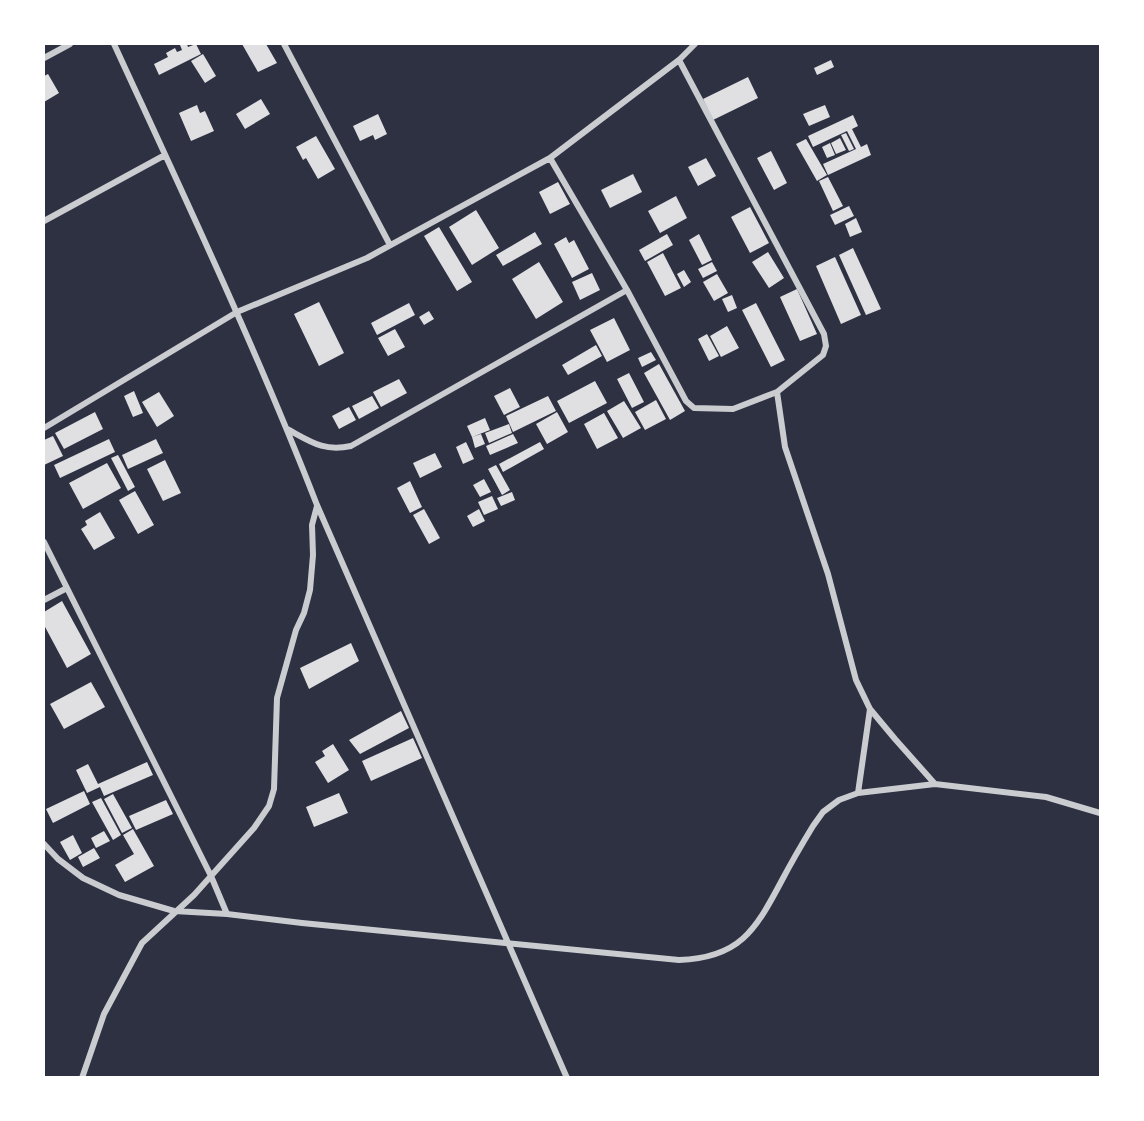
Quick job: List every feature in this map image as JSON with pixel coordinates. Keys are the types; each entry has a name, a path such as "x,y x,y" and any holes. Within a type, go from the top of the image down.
{"street":[{"path":"44,58 70,44"},
{"path":"114,44 237,312 317,505 567,1077"},
{"path":"284,44 390,245"},
{"path":"44,428 237,312 367,258 550,158 679,60 695,44"},
{"path":"550,158 627,290 686,400 694,408 733,409 777,392 823,355 826,346 824,334 679,60"},
{"path":"44,221 165,155"},
{"path":"287,429 314,444 335,449 351,446 627,290"},
{"path":"777,392 785,447 828,574 856,680 870,709 935,784"},
{"path":"82,1077 104,1014 142,943 174,911 194,895 254,828 269,806 274,789 277,698 310,590 313,555 312,525 317,505"},
{"path":"44,542 211,876 227,914"},
{"path":"44,600 67,588"},
{"path":"858,793 870,709"},
{"path":"44,844 58,859 83,878 119,895 174,911 227,914 679,960 700,960 722,954 740,942 763,917 813,825 839,800 858,793 935,784 1046,797 1101,813"}],"building":[{"path":"187,44 188,47 196,44 201,54 159,75 154,64 168,57 166,53 175,48 177,52 182,50 180,45"},
{"path":"242,44 266,44 277,63 258,72"},
{"path":"203,54 216,76 205,83 191,61"},
{"path":"831,60 834,67 817,75 814,68"},
{"path":"48,74 59,93 44,102 44,76"},
{"path":"748,77 758,98 713,120 703,99"},
{"path":"261,99 270,114 245,129 236,114"},
{"path":"197,105 200,113 205,111 214,131 191,141 179,113"},
{"path":"825,105 830,117 809,126 803,114"},
{"path":"378,114 387,134 375,140 373,135 360,141 353,126"},
{"path":"853,115 858,126 852,129 861,147 867,144 871,155 828,175 823,164 856,149 847,131 813,147 808,136"},
{"path":"846,133 854,149 849,151 841,135"},
{"path":"316,136 335,169 318,179 306,158 303,160 296,147"},
{"path":"840,138 846,150 836,154 831,143"},
{"path":"806,139 827,175 817,181 796,144"},
{"path":"830,143 835,155 827,158 822,147"},
{"path":"771,151 787,183 774,190 757,158"},
{"path":"706,158 716,176 698,186 688,167"},
{"path":"633,174 642,192 610,208 601,190"},
{"path":"828,177 843,206 833,211 819,181"},
{"path":"558,182 570,204 550,214 539,192"},
{"path":"676,196 687,218 660,233 648,211"},
{"path":"849,206 854,216 835,225 830,215"},
{"path":"750,207 769,243 750,253 731,217"},
{"path":"476,210 499,248 472,265 449,227"},
{"path":"856,218 862,232 850,237 845,224"},
{"path":"439,227 472,282 457,291 424,236"},
{"path":"535,232 542,244 503,266 496,255"},
{"path":"667,234 673,245 645,261 639,250"},
{"path":"699,234 712,260 702,265 689,240"},
{"path":"566,237 569,243 574,240 589,269 572,278 554,244"},
{"path":"853,248 881,309 866,315 839,255"},
{"path":"768,252 784,278 769,288 752,262"},
{"path":"663,253 681,288 665,296 647,262"},
{"path":"835,257 861,315 841,324 816,266"},
{"path":"539,262 563,302 536,319 512,279"},
{"path":"712,262 717,271 703,278 698,269"},
{"path":"684,270 691,282 684,287 677,274"},
{"path":"592,273 600,290 580,300 572,282"},
{"path":"717,274 728,293 714,301 703,282"},
{"path":"797,289 817,334 800,341 780,297"},
{"path":"732,295 737,308 728,312 722,299"},
{"path":"319,302 344,353 319,366 294,314"},
{"path":"409,303 415,315 377,335 371,323"},
{"path":"756,303 785,360 771,367 742,310"},
{"path":"429,311 434,319 424,325 419,317"},
{"path":"614,318 630,350 607,362 590,330"},
{"path":"727,326 739,348 721,357 710,336"},
{"path":"395,329 405,347 388,356 378,338"},
{"path":"707,334 719,356 709,361 698,339"},
{"path":"596,345 602,356 568,375 562,365"},
{"path":"651,352 656,360 642,367 638,358"},
{"path":"659,364 685,411 670,420 644,373"},
{"path":"629,373 644,402 632,408 617,379"},
{"path":"399,379 407,393 381,407 373,392"},
{"path":"595,381 607,403 569,423 557,401"},
{"path":"510,388 520,407 504,415 494,396"},
{"path":"134,391 143,413 133,417 124,396"},
{"path":"159,392 174,416 157,427 142,402"},
{"path":"372,396 379,408 359,419 352,406"},
{"path":"548,396 556,411 513,432 506,416"},
{"path":"656,400 666,419 645,430 635,412"},
{"path":"624,401 641,428 623,438 607,411"},
{"path":"349,407 356,420 339,429 332,416"},
{"path":"95,412 103,429 64,449 55,433"},
{"path":"557,412 568,432 547,444 536,424"},
{"path":"604,413 618,438 597,449 584,424"},
{"path":"485,418 490,430 472,437 467,426"},
{"path":"509,424 512,433 489,443 485,433"},
{"path":"481,434 485,444 475,448 472,437"},
{"path":"513,434 518,443 490,455 486,446"},
{"path":"53,436 63,456 44,465 44,440"},
{"path":"109,439 115,452 60,478 54,465"},
{"path":"156,439 163,453 128,469 122,455"},
{"path":"466,442 474,459 463,464 456,447"},
{"path":"540,442 544,449 503,472 499,464"},
{"path":"435,453 442,467 420,478 413,463"},
{"path":"118,455 135,487 128,491 111,458"},
{"path":"165,460 181,493 163,501 147,469"},
{"path":"107,463 121,488 83,509 69,483"},
{"path":"496,465 510,490 502,495 488,469"},
{"path":"484,479 491,492 480,497 473,485"},
{"path":"410,481 422,507 410,513 397,488"},
{"path":"135,491 154,525 138,534 119,500"},
{"path":"512,492 515,500 501,506 497,498"},
{"path":"492,496 498,509 484,515 478,502"},
{"path":"424,509 440,538 429,544 413,515"},
{"path":"479,509 485,521 473,527 467,516"},
{"path":"100,512 115,538 94,550 81,529 87,525 85,521"},
{"path":"62,601 91,654 67,668 44,625 44,612"},
{"path":"351,643 359,661 309,689 300,668"},
{"path":"91,682 105,707 64,729 50,704"},
{"path":"401,711 409,728 360,754 349,740"},
{"path":"413,738 422,758 371,781 362,761"},
{"path":"333,744 349,770 328,783 315,762 325,756 322,751"},
{"path":"147,762 153,775 104,796 100,787 87,793 76,770 88,764 98,784"},
{"path":"84,791 90,804 53,823 46,809"},
{"path":"339,793 348,813 314,827 306,807"},
{"path":"113,794 132,828 122,833 104,799"},
{"path":"101,798 121,835 113,840 92,802"},
{"path":"166,800 173,814 136,830 129,816"},
{"path":"133,829 154,866 125,882 115,865 134,854 123,835"},
{"path":"104,831 110,841 96,848 91,838"},
{"path":"73,835 82,853 70,860 60,842"},
{"path":"94,848 100,858 83,867 78,857"}]}
